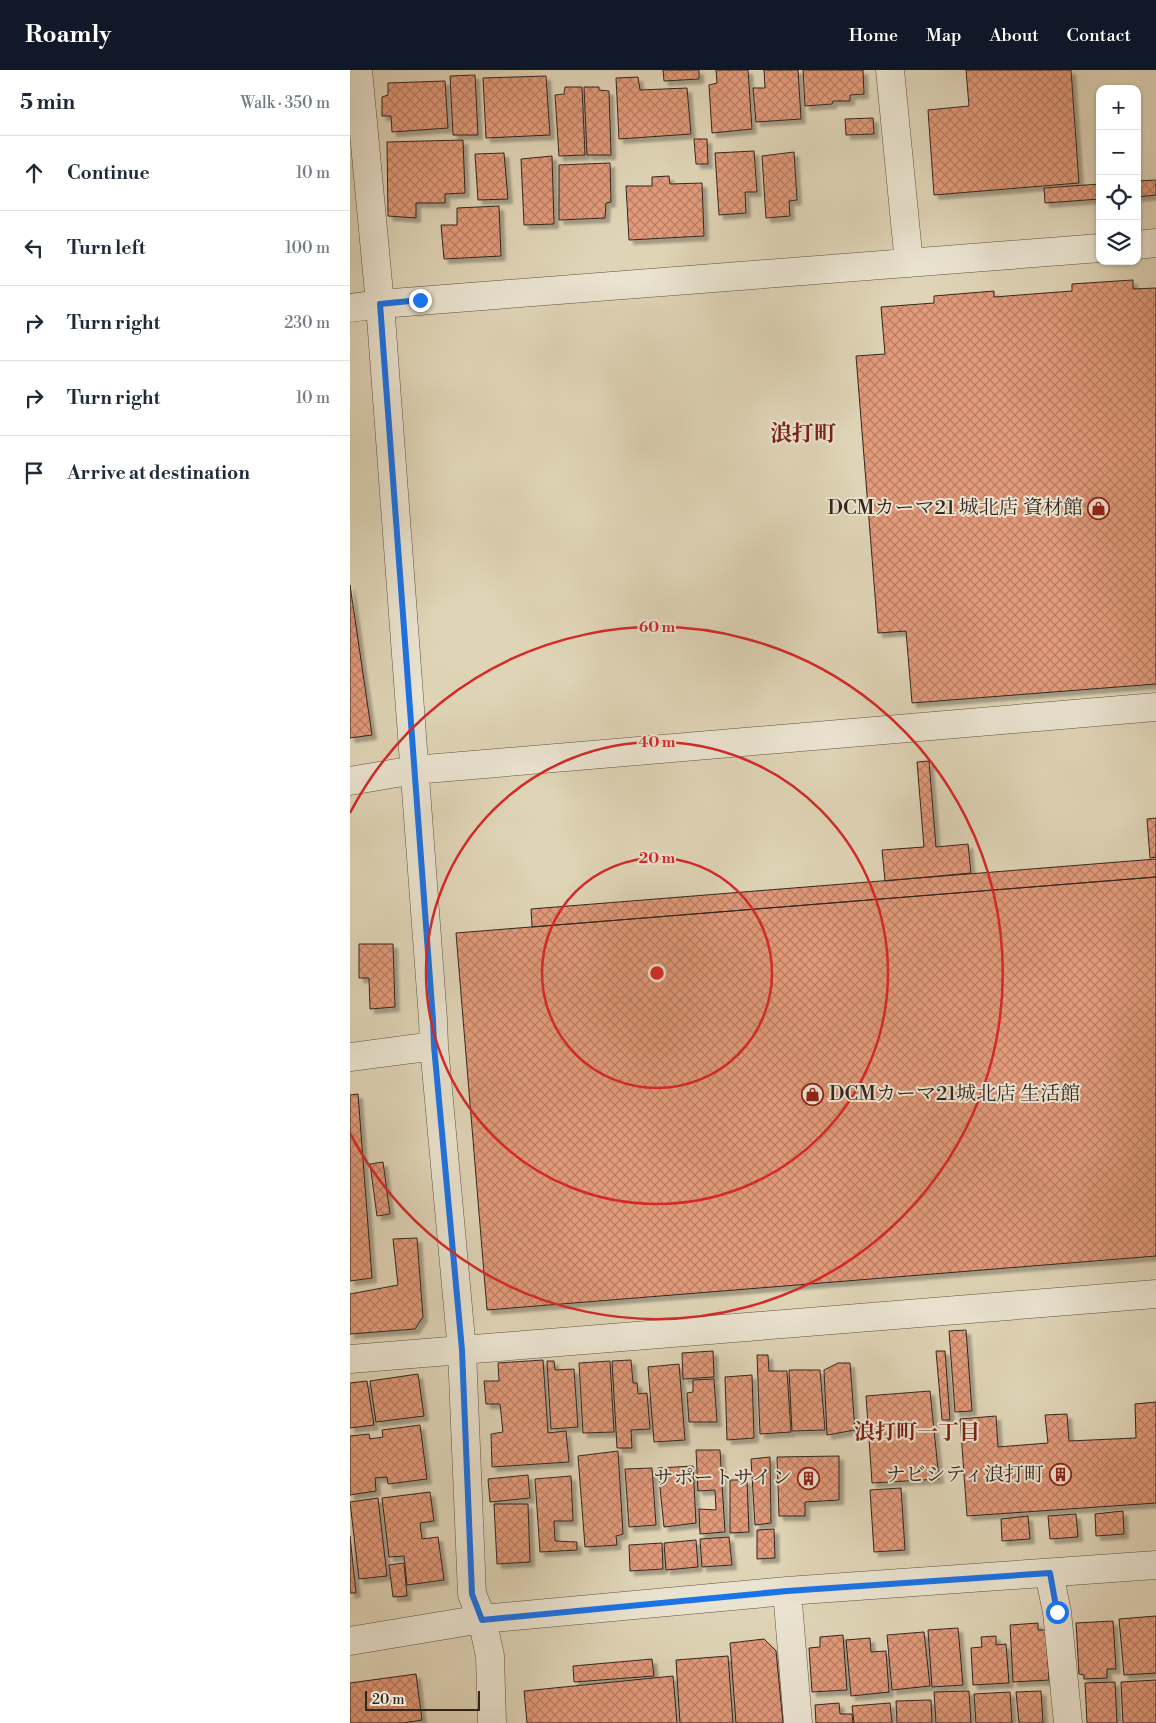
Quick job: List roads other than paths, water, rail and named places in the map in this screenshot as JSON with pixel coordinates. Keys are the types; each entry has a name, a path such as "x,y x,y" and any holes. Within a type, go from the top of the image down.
{"street":[{"path":"358,70 380,304 434,1046 462,1350 472,1594 482,1620 490,1656 492,1723"},
{"path":"890,70 909,263"},
{"path":"1141,245 1156,243"},
{"path":"350,308 380,304 1096,248"},
{"path":"350,781 414,770 1156,707"},
{"path":"350,1057 434,1046"},
{"path":"350,1359 1156,1294"},
{"path":"350,1641 482,1620 787,1591 1156,1565"},
{"path":"1050,1573 1057,1612 1068,1723"},
{"path":"787,1591 798,1723"}],"place":[{"name":"DCMカーマ21 城北店 資材館","path":"1099,508"},
{"name":"DCMカーマ21城北店 生活館","path":"813,1094"},
{"name":"ナビシティ浪打町","path":"1060,1475"},
{"name":"サポートサイン","path":"808,1478"}],"district":[{"name":"浪打町","path":"803,434"},
{"name":"浪打町一丁目","path":"917,1433"}]}
